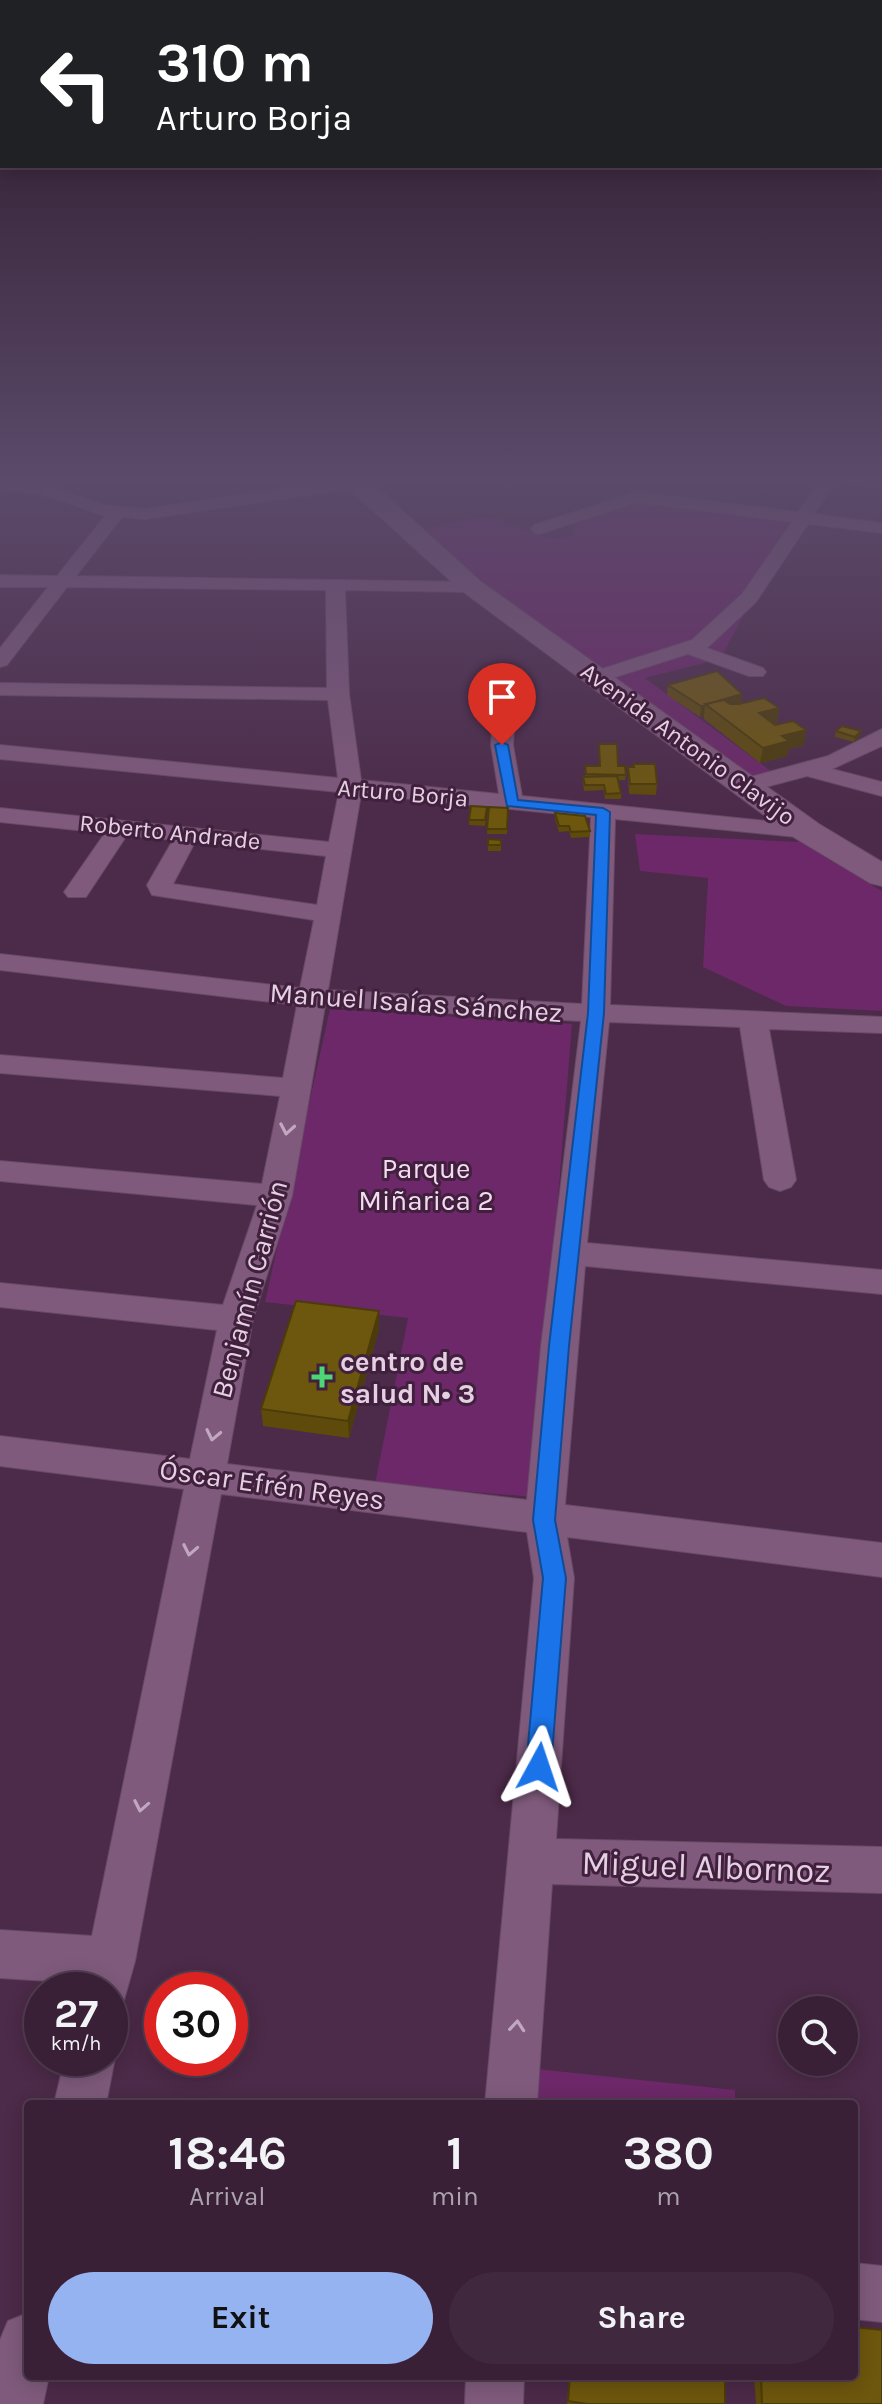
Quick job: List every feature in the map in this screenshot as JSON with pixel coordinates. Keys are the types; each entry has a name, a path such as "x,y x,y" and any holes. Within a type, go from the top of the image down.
{"main road":[{"name":"Avenida Antonio Clavijo","path":"477,590 743,786 807,831 882,876"}],"street":[{"path":"0,661 54,590"},
{"name":"Benjamín Carrión","path":"109,1972 236,1319 276,1196 310,997 351,788 338,694 335,590"},
{"path":"596,677 692,649 754,590"},
{"path":"692,649 756,672"},
{"path":"0,689 338,694"},
{"path":"503,729 502,745 512,803"},
{"path":"743,786 871,747 882,736"},
{"name":"Arturo Borja","path":"0,752 807,831"},
{"path":"802,768 882,789"},
{"path":"511,2100 554,1578 544,1520 596,1013 603,812"},
{"name":"Roberto Andrade","path":"0,815 339,850"},
{"path":"77,892 121,827"},
{"path":"188,834 160,885 161,890 328,914"},
{"name":"Manuel Isaías Sánchez","path":"0,962 310,997 882,1025"},
{"path":"753,1020 780,1180"},
{"path":"0,1064 295,1088"},
{"path":"0,1171 276,1196"},
{"path":"569,1253 882,1282"},
{"path":"0,1295 236,1319"},
{"name":"Óscar Efrén Reyes","path":"3,1458 205,1474 544,1520 882,1560"},
{"name":"Miguel Albornoz","path":"531,1861 882,1870"},
{"path":"0,1954 93,1972"},
{"path":"81,2100 86,2076"},
{"path":"858,2291 882,2294"},
{"path":"14,2404 24,2359"},
{"path":"494,2404 495,2380"}],"green space":[{"path":"487,590 757,590 720,659 645,678 772,772 743,781 548,640"},
{"path":"635,834 800,842 882,891 882,1011 786,1006 703,967 708,878 640,871"},
{"name":"Parque Miñarica 2","path":"330,1009 572,1024 534,1497 375,1484 408,1318 265,1302"},
{"path":"518,2067 735,2090 735,2100 515,2100"}],"building":[{"path":"717,671 742,694 701,706 668,685"},
{"path":"764,698 779,708 759,713 775,725 793,721 806,730 782,736 789,741 763,748 705,704 724,700 739,704"},
{"path":"842,726 861,731 855,737 836,731"},
{"path":"599,744 617,744 618,766 625,766 626,775 586,774 585,766 600,766"},
{"path":"633,764 655,764 657,784 630,784 628,767 634,767"},
{"path":"617,776 621,793 606,794 604,785 585,785 583,777"},
{"path":"471,806 487,807 485,820 469,820"},
{"path":"489,807 508,808 507,829 487,829"},
{"path":"555,813 585,816 590,831 571,832 569,826 559,826"},
{"path":"488,839 501,840 501,845 488,845"},
{"name":"centro de salud N• 3","path":"296,1301 379,1311 348,1421 261,1409"},
{"path":"858,2327 882,2330 882,2404 762,2404 761,2380 858,2380"},
{"path":"570,2380 725,2380 725,2404 587,2404 568,2401"}],"place":[{"name":"centro de salud N• 3","path":"322,1377"}],"route":[{"path":"502,745 512,803 603,812 596,1013 559,1346 544,1520 554,1578 539,1767"}]}
